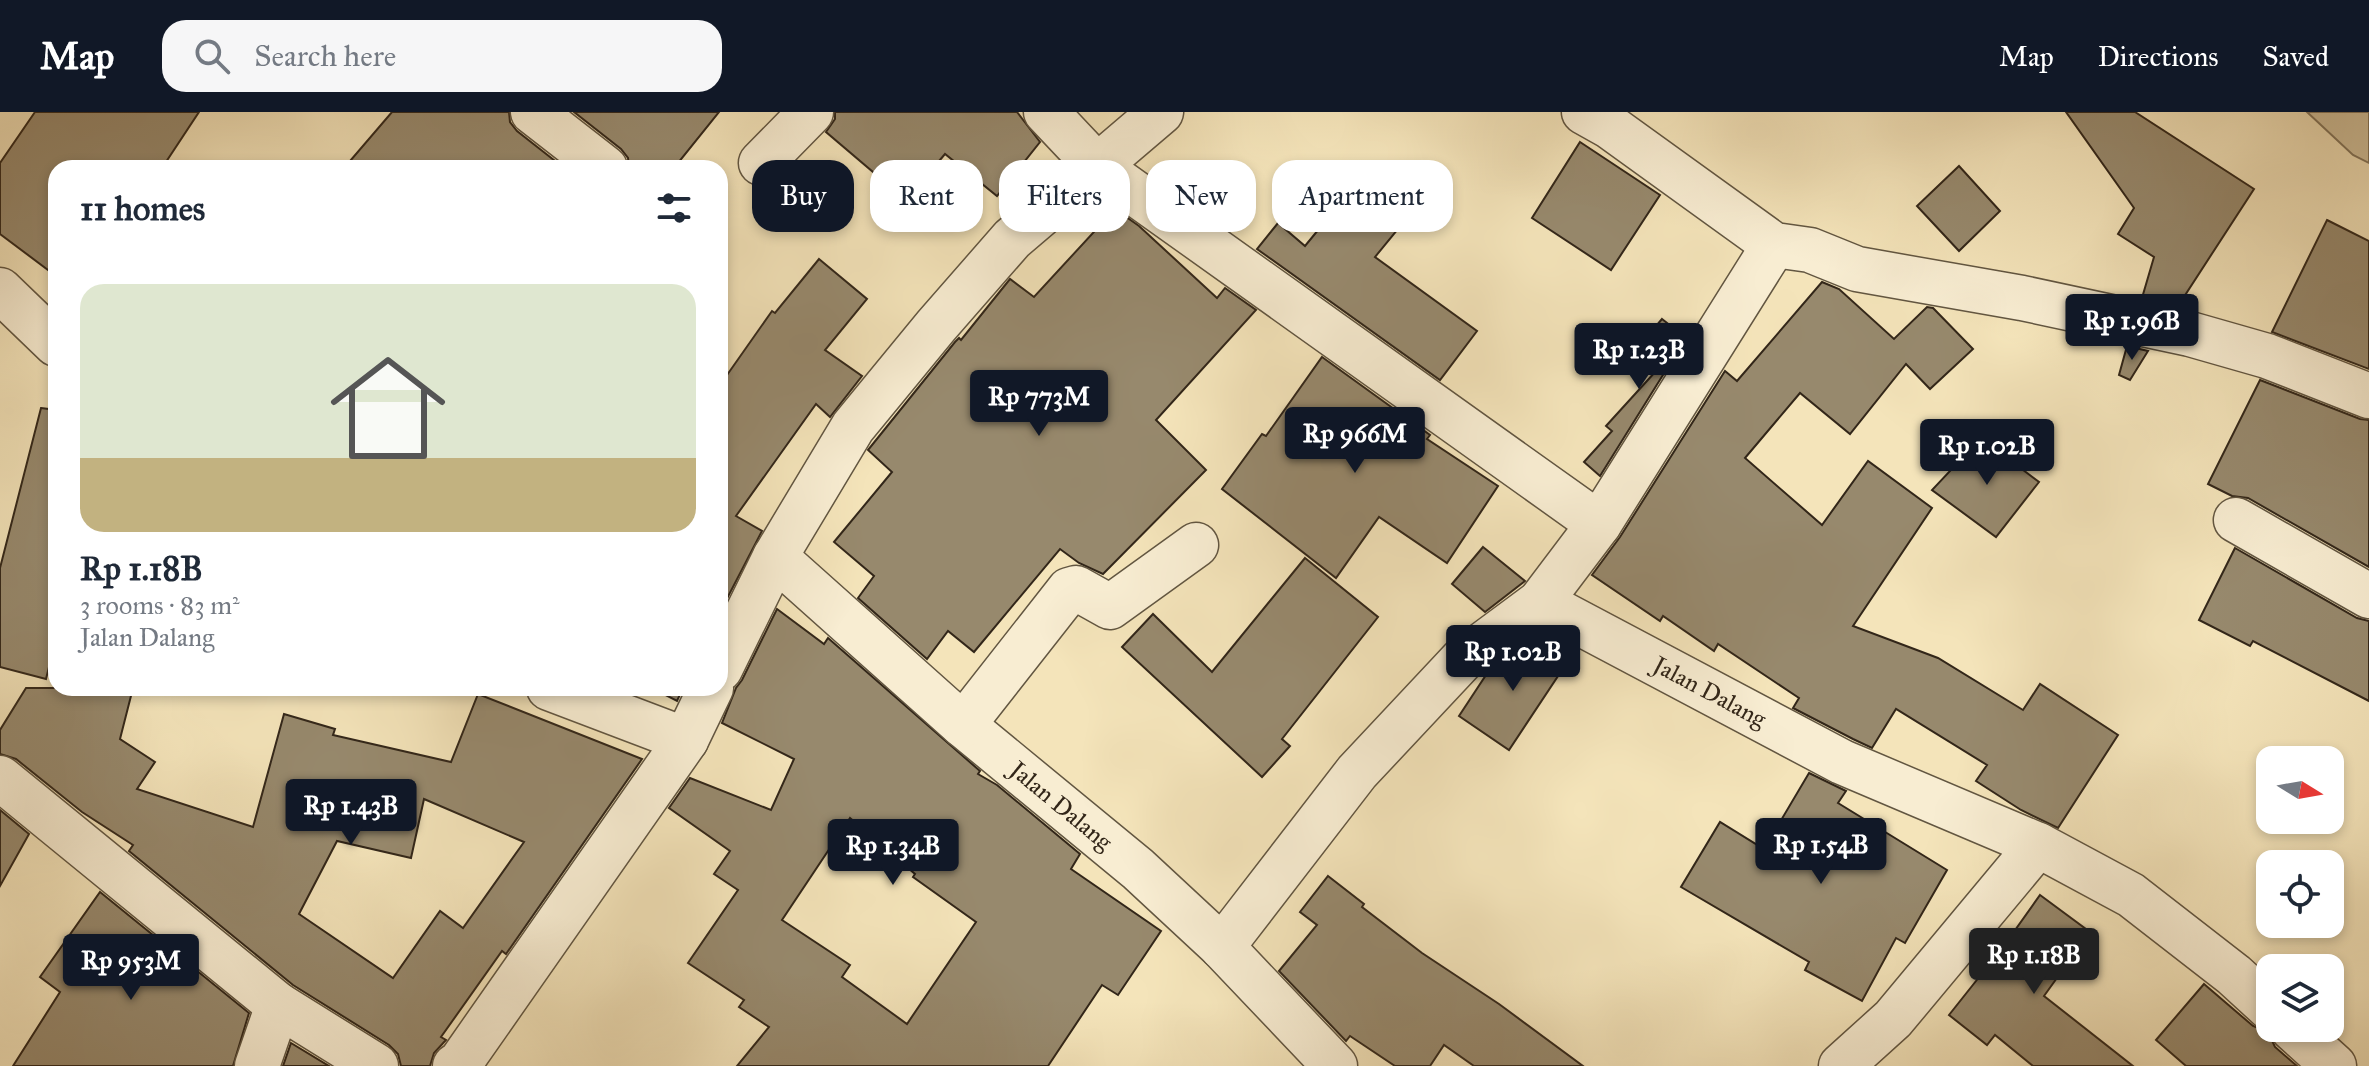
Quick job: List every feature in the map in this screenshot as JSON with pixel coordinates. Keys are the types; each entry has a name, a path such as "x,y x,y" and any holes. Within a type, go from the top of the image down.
{"street":[{"path":"533,112 595,160"},
{"path":"764,160 811,112"},
{"path":"1046,112 1091,160"},
{"path":"1104,160 1161,112"},
{"path":"1584,112 1609,126 1774,245 1810,250 1857,269 2022,298 2190,334 2267,356 2369,396"},
{"path":"1130,190 1599,524"},
{"path":"728,653 775,557 853,427 900,368 1020,232"},
{"path":"1222,947 1357,772 1462,660 1540,602 1599,524 1774,245"},
{"path":"4,302 48,338"},
{"path":"2236,520 2369,596"},
{"path":"963,725 1069,590 1076,588 1110,607 1196,545"},
{"name":"Jalan Dalang","path":"775,557 963,725 1138,869 1222,947 1335,1066"},
{"name":"Jalan Dalang","path":"1540,602 1842,762 2038,845 2131,895 2256,995"},
{"path":"570,696 686,740"},
{"path":"455,1066 686,740 707,696"},
{"path":"0,778 278,1005 376,1066"},
{"path":"1841,1066 1893,1019 2038,845"},
{"path":"257,1066 278,1005"},
{"path":"2307,1042 2334,1066"}],"shaded area":[{"path":"2307,112 2369,112 2369,163 2353,155"}],"building":[{"path":"35,112 199,112 167,160 48,160 48,270 0,234 0,163"},
{"path":"392,112 509,112 510,122 517,131 554,160 351,160"},
{"path":"574,112 719,112 680,160 628,160 621,149"},
{"path":"835,112 1017,112 1040,142 1026,160 999,160 997,196 983,185 983,160 952,160 945,154 940,160 870,160 870,169 826,132 835,119"},
{"path":"2066,112 2135,112 2254,189 2178,306 2142,298 2154,257 2118,234 2134,208"},
{"path":"1580,142 1660,195 1611,270 1532,218"},
{"path":"1959,166 2000,211 1959,251 1917,206"},
{"path":"1130,220 1217,298 1225,288 1256,310 1156,420 1206,470 1103,574 1079,563 1060,549 974,652 948,631 927,659 858,598 874,576 834,542 892,472 868,450 955,342 959,338 961,340 1010,279 1034,297 1094,232 1130,232"},
{"path":"2327,220 2369,241 2369,369 2272,332"},
{"path":"1272,230 1289,232 1305,246 1317,232 1396,232 1375,257 1477,331 1440,380 1257,249"},
{"path":"819,259 867,299 825,350 862,376 830,417 816,404 736,516 762,531 728,597 728,374 772,311 775,313"},
{"path":"1822,282 1839,289 1894,339 1927,307 1933,308 1973,349 1930,389 1906,364 1850,434 1800,393 1745,458 1822,525 1868,461 1932,508 1853,626 1938,658 2023,710 2040,684 2118,735 2058,828 2021,810 1976,781 1987,765 1896,709 1872,748 1793,708 1799,698 1718,644 1714,651 1663,616 1660,621 1592,575 1620,537 1725,371 1737,381"},
{"path":"1662,319 1686,338 1600,476 1584,462 1612,431 1606,426 1656,371 1634,352"},
{"path":"2127,346 2148,351 2130,380 2119,375"},
{"path":"1322,357 1430,435 1427,439 1498,486 1447,563 1379,517 1336,578 1222,489 1262,434 1266,436"},
{"path":"2260,380 2369,420 2369,567 2248,498 2232,496 2208,484"},
{"path":"41,408 48,409 46,679 0,667 0,568"},
{"path":"1981,438 2039,482 1996,537 1932,490"},
{"path":"1483,547 1525,581 1485,612 1452,584"},
{"path":"2235,548 2357,618 2369,621 2369,701 2253,641 2250,646 2199,620"},
{"path":"1305,558 1378,617 1282,739 1290,746 1262,777 1122,647 1153,614 1212,672"},
{"path":"777,609 824,644 828,638 980,771 978,774 997,785 1080,854 1071,869 1161,931 1118,995 1102,985 1048,1066 737,1066 769,1027 739,1007 744,1000 688,963 738,890 714,874 730,851 669,808 690,778 771,810 794,759 722,723","holes":["850,818 915,874 913,877 976,922 907,1024 842,977 850,965 782,920"]},
{"path":"1531,640 1566,664 1509,750 1459,716 1488,672"},
{"path":"26,688 48,688 48,696 131,696 120,739 155,762 137,789 253,827 284,714 335,729 333,735 451,762 477,696 483,696 642,759 506,954 502,951 441,1037 446,1040 434,1053 430,1066 401,1066 398,1054 389,1045 293,985 129,851 133,845 82,812 16,759 0,754 0,730","holes":["424,799 524,842 463,928 440,911 393,978 299,914 337,841 411,858"]},
{"path":"1809,773 1846,791 1838,803 1947,870 1905,943 1896,938 1862,1001 1805,970 1809,962 1681,887 1720,822 1764,849"},
{"path":"0,810 29,834 0,886"},
{"path":"1328,876 1364,904 1362,907 1422,953 1499,1004 1583,1066 1474,1066 1444,1045 1430,1066 1395,1066 1350,1036 1346,1041 1279,971 1317,925 1300,912"},
{"path":"100,892 249,1013 233,1066 13,1066 60,992 40,977"},
{"path":"2040,895 2090,932 2044,996 2133,1066 2033,1066 1995,1035 1987,1045 1949,1015"},
{"path":"2204,984 2256,1027 2256,1042 2273,1042 2297,1066 2186,1066 2156,1040"},
{"path":"291,1043 329,1066 283,1066"}]}
